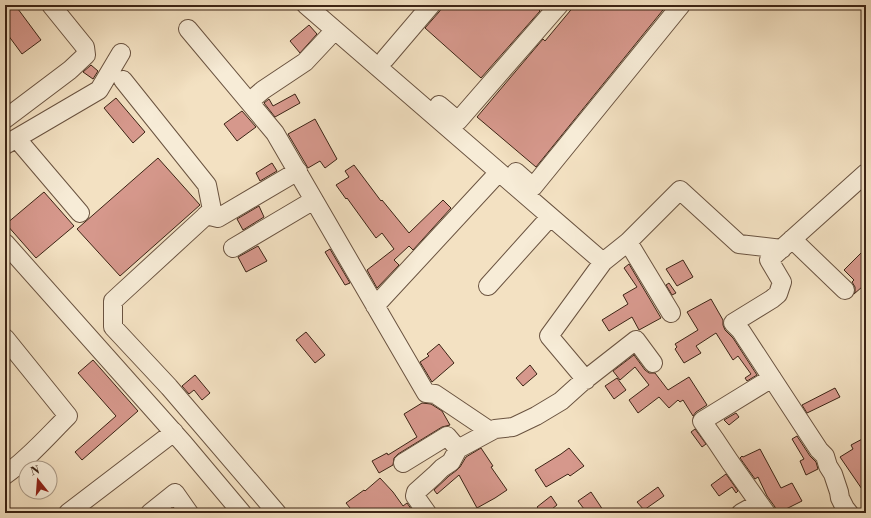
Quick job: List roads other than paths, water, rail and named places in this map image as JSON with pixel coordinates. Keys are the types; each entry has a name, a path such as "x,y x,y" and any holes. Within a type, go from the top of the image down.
{"street":[{"path":"5,119 70,70 86,55 85,47 51,5"},
{"path":"306,5 602,262"},
{"path":"321,5 458,121 533,187 681,5"},
{"path":"385,59 431,5"},
{"path":"458,121 559,5"},
{"path":"188,29 275,133 426,393 435,394 490,431"},
{"path":"249,102 263,90 305,62 335,30"},
{"path":"80,213 11,142 99,90 121,53"},
{"path":"123,80 207,185 212,210 113,301 113,327 169,387 277,513"},
{"path":"206,215 218,218 298,171"},
{"path":"375,306 499,172"},
{"path":"849,513 840,498 833,474 828,466 825,456 819,450 741,331 733,323 778,294 782,282 769,260 866,173"},
{"path":"586,380 549,336 602,262 628,242 680,190 739,244 787,244 845,290"},
{"path":"233,248 314,200"},
{"path":"488,286 550,216"},
{"path":"628,242 671,313"},
{"path":"5,243 174,432 242,513"},
{"path":"5,338 68,416 42,443 14,469 5,475"},
{"path":"427,513 416,496 416,492 442,468 451,462 458,449 495,429 513,427 562,401 636,340 653,363"},
{"path":"741,513 763,508 702,421 772,378"},
{"path":"68,513 174,432"},
{"path":"403,463 447,436 458,449"},
{"path":"150,513 175,493 189,513"}]}
